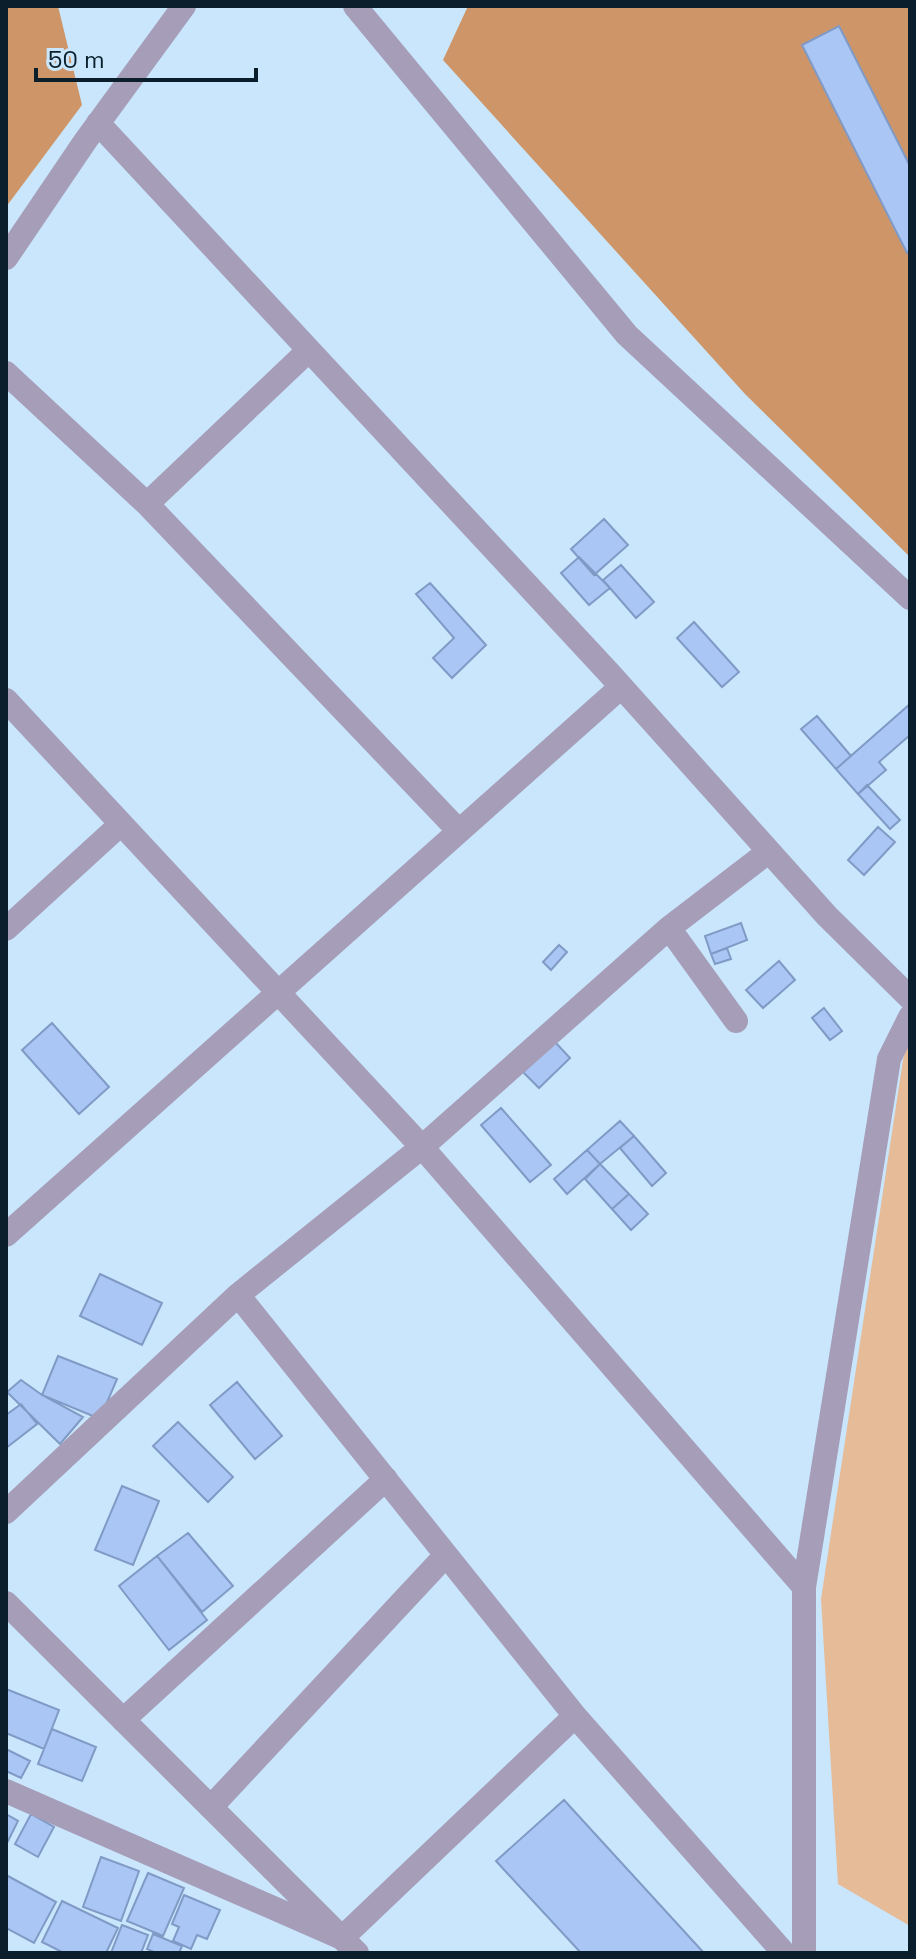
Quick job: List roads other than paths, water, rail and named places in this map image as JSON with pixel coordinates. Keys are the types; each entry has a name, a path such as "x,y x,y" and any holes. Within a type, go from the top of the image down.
{"street":[{"path":"6,258 98,123 184,6"},
{"path":"355,6 627,335 910,598"},
{"path":"98,123 621,687 827,916 910,998"},
{"path":"147,504 309,350"},
{"path":"6,373 147,504 459,831"},
{"path":"6,1235 621,687"},
{"path":"6,700 422,1147 804,1587"},
{"path":"6,929 121,824"},
{"path":"6,1512 238,1295 422,1147 669,928 768,852"},
{"path":"669,928 736,1021"},
{"path":"804,1953 804,1587 889,1059 910,1017"},
{"path":"238,1295 575,1716 784,1953"},
{"path":"123,1720 386,1479"},
{"path":"211,1807 446,1555"},
{"path":"6,1603 349,1946"},
{"path":"349,1946 575,1716"},
{"path":"6,1791 349,1946"}]}
